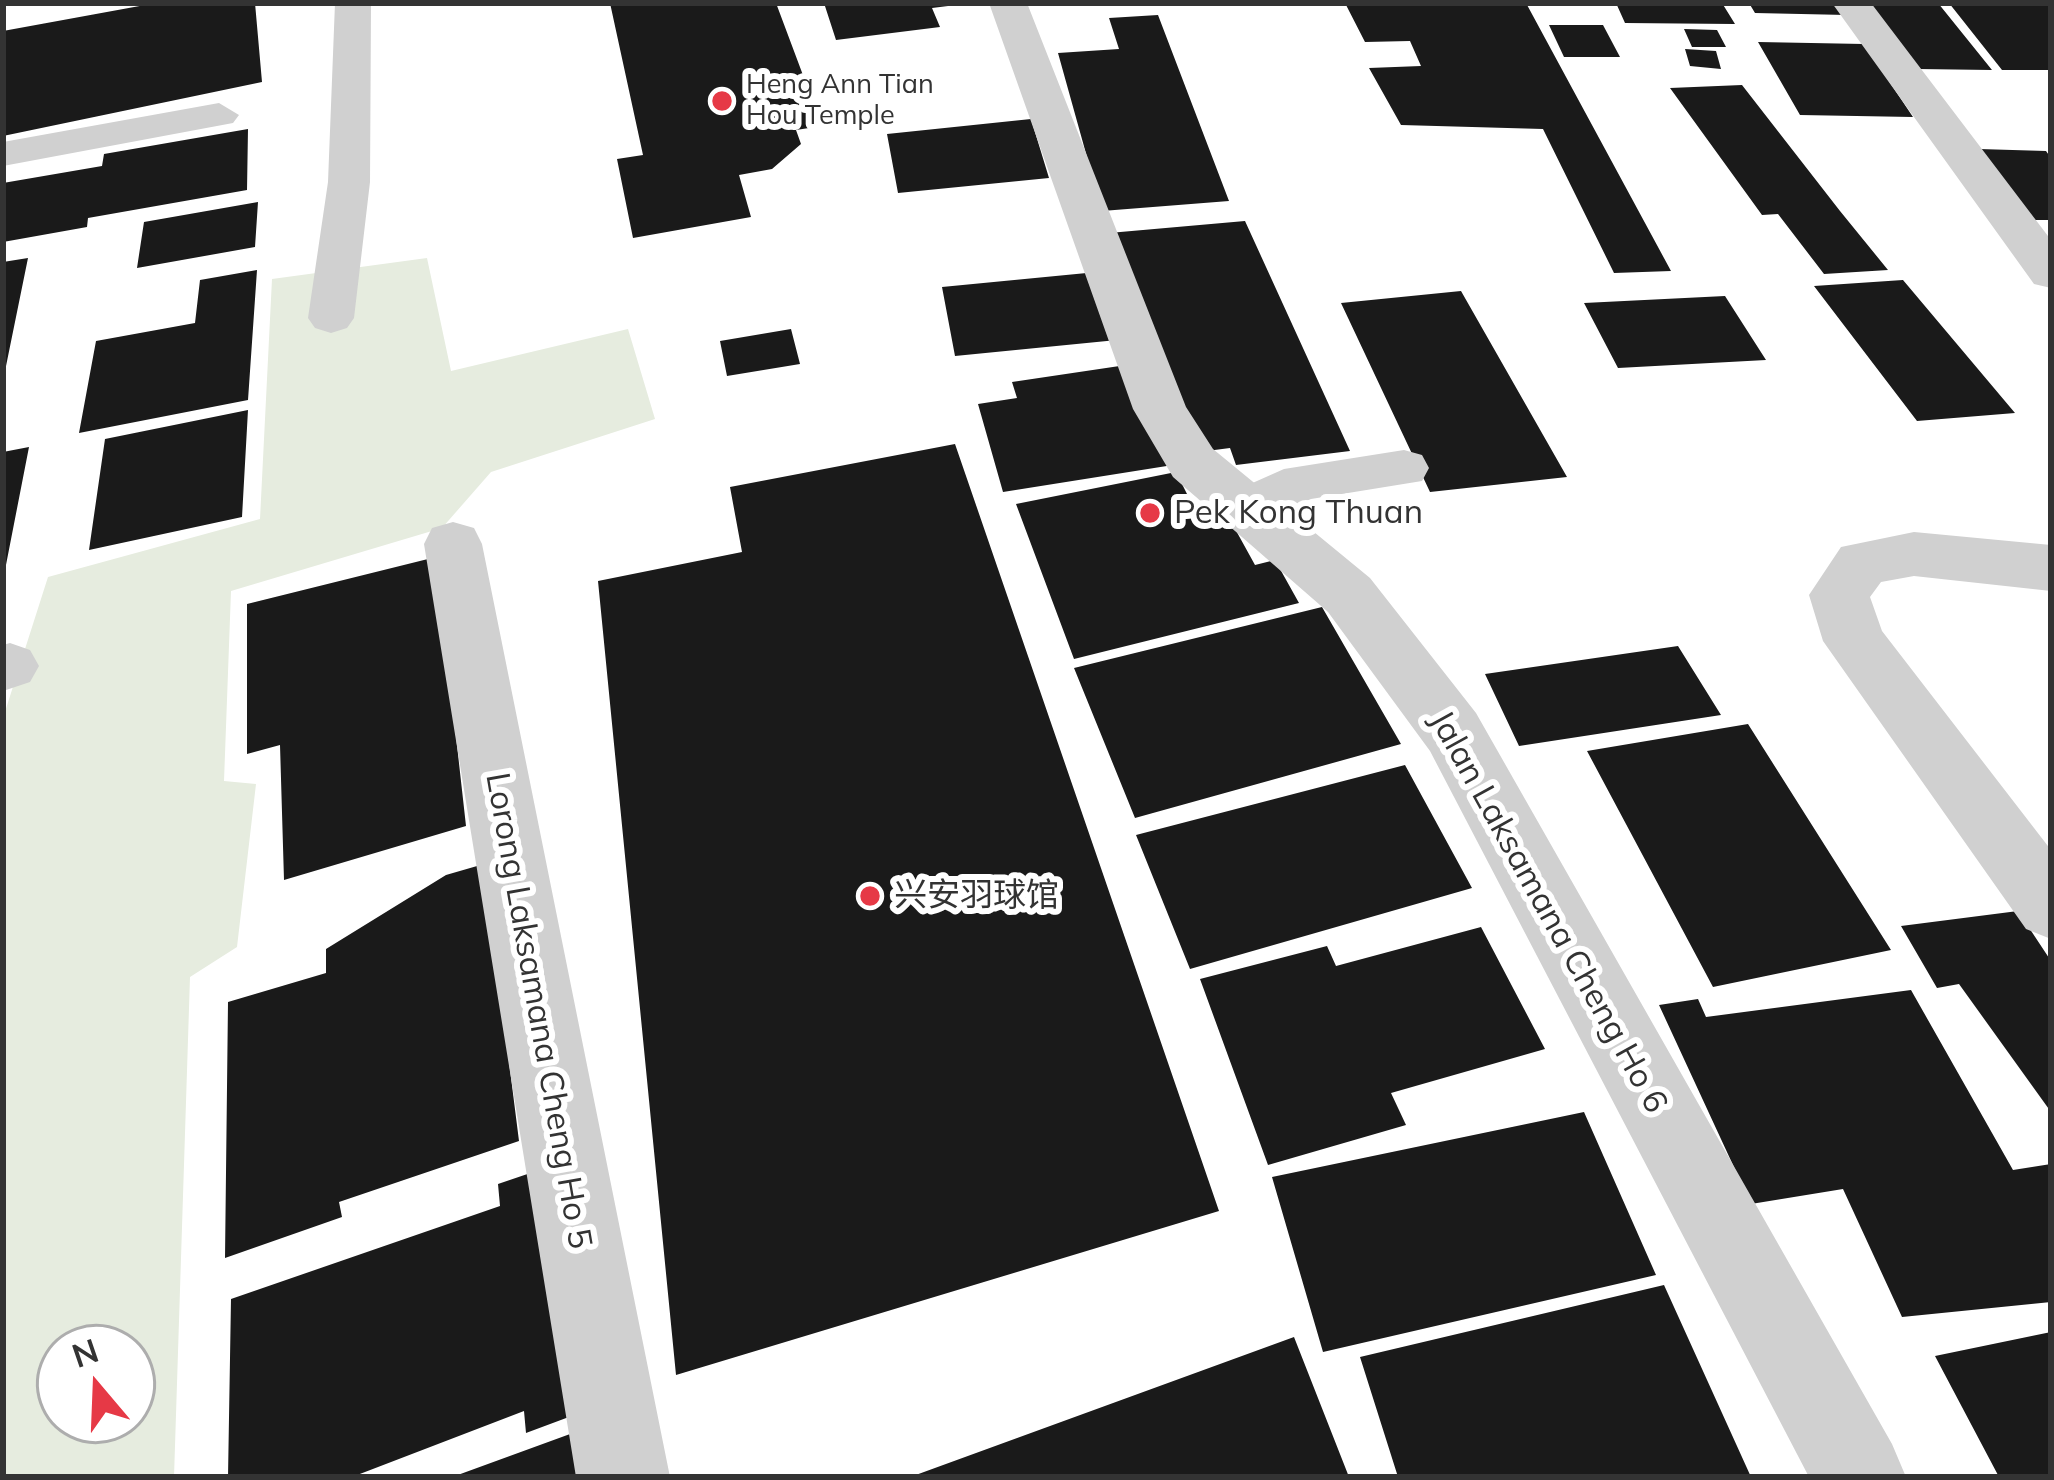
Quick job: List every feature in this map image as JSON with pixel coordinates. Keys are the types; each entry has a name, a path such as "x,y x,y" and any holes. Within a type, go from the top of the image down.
{"street":[{"name":"Jalan Laksamana Cheng Ho 6","path":"1009,3 1160,409 1192,464 1248,506 1348,596 1454,732 1858,1477"},
{"path":"1851,3 2051,273"},
{"name":"Lorong Laksamana Cheng Ho 5","path":"453,544 623,1477"},
{"path":"2051,568 1914,554 1862,563 1839,595 1854,640 2051,906"}],"lane":[{"path":"331,318 349,182 353,3"},
{"path":"3,154 219,115"},
{"path":"1248,506 1302,482 1404,467"}],"shaded area":[{"path":"427,258 451,371 628,329 655,419 491,472 442,528 231,591 224,781 256,784 237,947 190,977 174,1477 3,1477 3,718 48,577 260,519 272,279"}],"building":[{"path":"156,3 255,3 262,82 3,136 3,31"},
{"name":"Heng Ann Tian Hou Temple","path":"610,3 776,3 822,126 796,130 801,144 772,169 739,175 751,217 633,238 617,159 643,155"},
{"path":"824,3 948,6 932,8 940,27 836,40"},
{"path":"1345,3 1526,3 1671,271 1614,273 1543,129 1401,125 1369,68 1421,66 1410,41 1365,42"},
{"path":"1616,3 1722,3 1735,24 1625,23"},
{"path":"1749,3 1839,3 1847,15 1755,13"},
{"path":"1869,3 1938,3 1992,70 1918,69"},
{"path":"1949,3 2051,3 2051,70 2002,70"},
{"path":"1158,15 1229,201 1102,211 1058,53 1119,49 1109,18"},
{"path":"1549,25 1603,25 1620,57 1564,57"},
{"path":"1684,29 1717,30 1726,47 1692,47"},
{"path":"1758,42 1864,44 1913,117 1800,115"},
{"path":"1685,49 1716,51 1721,69 1690,66"},
{"path":"1742,85 1888,270 1824,274 1778,214 1762,215 1670,88"},
{"path":"1031,119 1049,178 898,193 887,134"},
{"path":"248,129 247,190 88,218 87,227 3,242 3,183 102,166 104,154"},
{"path":"1979,149 2046,151 2051,158 2051,220 2028,220"},
{"path":"258,202 255,247 137,268 144,222"},
{"path":"1245,221 1350,451 1236,465 1230,448 1199,452 1109,233"},
{"path":"28,258 5,371 3,371 3,262"},
{"path":"257,270 248,400 79,433 96,341 195,323 200,280"},
{"path":"1097,272 1117,340 955,356 942,287"},
{"path":"1903,280 2015,413 1917,421 1814,286"},
{"path":"1461,291 1567,477 1430,492 1341,303"},
{"path":"1725,296 1766,360 1618,368 1584,303"},
{"path":"791,329 800,364 727,376 720,341"},
{"path":"1133,364 1173,465 1003,492 978,404 1017,398 1012,382"},
{"path":"248,410 242,517 89,550 105,439"},
{"name":"兴安羽球馆","path":"955,444 1219,1211 676,1375 598,581 742,552 730,487"},
{"path":"29,447 5,570 3,452"},
{"path":"1176,472 1197,514 1223,507 1255,565 1275,560 1299,603 1074,659 1016,504"},
{"path":"436,557 466,826 284,880 280,745 247,754 247,604"},
{"path":"1322,607 1401,744 1135,818 1074,668"},
{"path":"1678,646 1721,715 1519,746 1485,674"},
{"path":"1748,724 1891,950 1713,987 1587,751"},
{"path":"1405,765 1472,888 1190,969 1136,835"},
{"path":"484,864 519,1141 339,1202 342,1217 225,1258 228,1002 326,973 326,949 446,875"},
{"path":"2018,911 2051,961 2051,1112 1959,984 1937,988 1901,926"},
{"path":"1481,927 1545,1049 1391,1093 1406,1125 1268,1165 1200,979 1327,946 1336,966"},
{"path":"1911,990 2013,1170 2051,1164 2051,1302 1902,1317 1843,1189 1751,1204 1659,1005 1698,999 1706,1017"},
{"path":"1584,1112 1656,1275 1323,1352 1272,1177"},
{"path":"551,1166 585,1411 526,1433 524,1411 352,1477 228,1477 231,1299 500,1206 498,1184"},
{"path":"1664,1285 1751,1477 1398,1477 1360,1357"},
{"path":"2051,1332 2051,1477 1999,1477 1935,1356"},
{"path":"1294,1337 1349,1477 913,1477 913,1476"},
{"path":"592,1426 597,1477 455,1477 455,1476"}],"place":[{"name":"Heng Ann Tian Hou Temple","path":"722,101"},
{"name":"Pek Kong Thuan","path":"1150,513"},
{"name":"兴安羽球馆","path":"870,896"}]}
